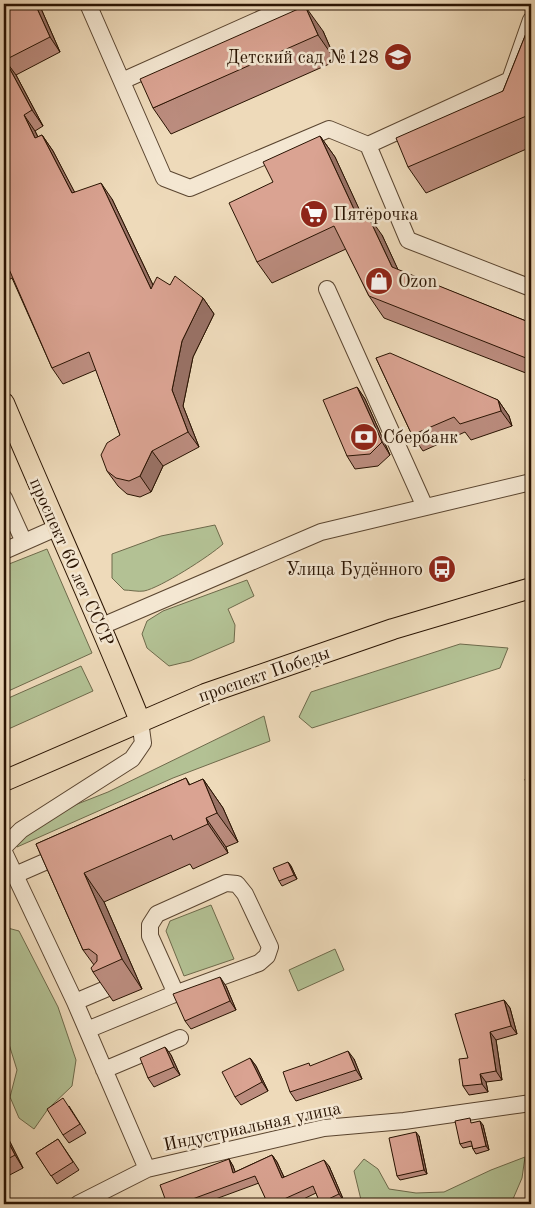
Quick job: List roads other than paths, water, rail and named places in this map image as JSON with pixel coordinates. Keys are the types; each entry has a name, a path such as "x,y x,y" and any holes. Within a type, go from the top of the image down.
{"main road":[{"name":"проспект 60 лет СССР","path":"4,403 56,528 102,626 140,721"},
{"name":"проспект Победы","path":"4,781 205,694 393,629 531,588"}],"street":[{"path":"88,4 164,178 190,188 329,129 368,145 408,240 531,288"},
{"path":"122,82 294,4"},
{"path":"368,145 510,80 531,20"},
{"path":"327,288 425,507"},
{"path":"102,626 320,532 531,482"},
{"path":"4,498 24,542"},
{"path":"4,550 56,528"},
{"path":"4,847 21,830 132,759 143,743 140,721"},
{"path":"15,875 77,848"},
{"path":"4,852 75,1002 147,1169"},
{"path":"87,1030 172,995 260,963 267,956 270,947 245,894 236,884 226,883 157,914 150,925 150,936 173,987 172,995"},
{"path":"75,1002 108,988"},
{"path":"104,1070 180,1038"},
{"name":"Индустриальная улица","path":"78,1204 147,1169 324,1128 404,1121 531,1103"}],"place":[{"name":"Детский сад №128","path":"398,57"},
{"name":"Пятёрочка","path":"314,214"},
{"name":"Ozon","path":"379,281"},
{"name":"Сбербанк","path":"364,437"},
{"name":"Улица Будённого","path":"442,569"}]}
